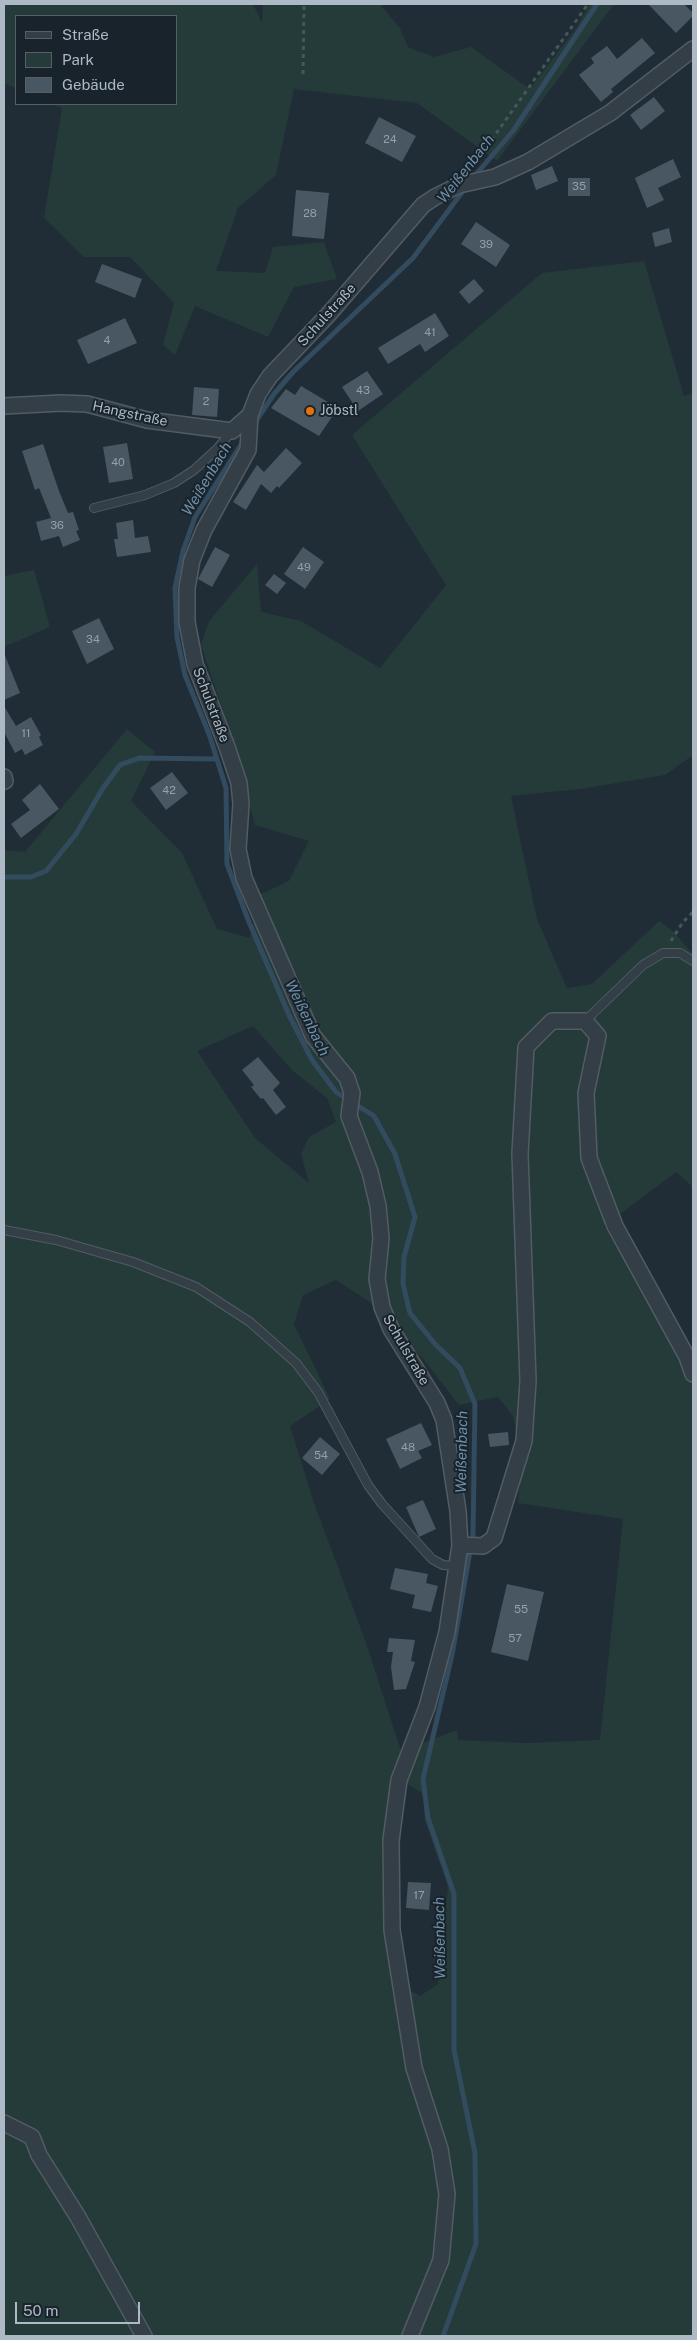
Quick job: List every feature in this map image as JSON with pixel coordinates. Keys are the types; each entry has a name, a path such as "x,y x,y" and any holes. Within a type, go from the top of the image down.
{"street":[{"name":"Schulstraße","path":"410,2336 441,2260 447,2194 440,2149 414,2068 392,1930 391,1840 399,1780 427,1706 446,1632 456,1566 462,1545 458,1511 444,1420 437,1403 391,1329 382,1307 377,1279 381,1238 378,1206 370,1172 349,1116 352,1094 347,1078 313,1036 244,878 238,848 241,804 238,783 227,747 195,664 187,622 187,588 192,560 204,530 248,450 250,419 258,394 270,376 328,315 423,205 460,178 495,177 528,162 610,112 691,55"},
{"name":"Hangstraße","path":"4,406 61,403 87,404 147,420 232,431"},
{"path":"232,431 250,419"},
{"path":"462,1545 483,1546 490,1543 494,1538 524,1442 528,1381 520,1154 526,1047 552,1021 585,1020 598,1036 586,1093 589,1158 615,1226 687,1357 693,1374"},
{"path":"4,2123 32,2137 39,2155 78,2216 144,2336"}],"lane":[{"path":"94,508 145,495 174,483 194,470 217,449 232,431"},
{"path":"585,1020 643,965 663,953 680,953 693,961"},
{"path":"4,1230 56,1240 133,1262 196,1287 250,1322 296,1363 318,1392 368,1485 382,1504 432,1559 443,1565 456,1566"}],"path":[{"path":"303,74 304,4"},
{"path":"460,178 493,138 588,4"},
{"path":"663,953 683,922 693,912"}],"green space":[{"path":"4,4 253,4 262,23 263,4 382,4 382,7 400,28 408,47 434,57 471,47 530,89 576,28 590,4 614,4 497,161 417,103 294,89 276,175 238,208 216,271 265,273 273,247 324,242 337,279 294,287 268,337 195,306 175,355 163,345 174,303 130,257 84,257 44,218 62,108 54,105 178,105 178,15 15,15 15,88 4,83"},
{"path":"644,261 684,396 693,393 693,755 665,775 580,789 511,796 537,919 567,988 592,984 659,921 674,932 693,954 693,1187 676,1172 604,1226 693,1378 693,2336 4,2336 4,850 25,852 127,729 155,752 131,801 182,853 217,929 250,938 261,894 289,881 309,841 255,825 224,714 201,645 209,621 257,564 261,612 301,621 380,668 446,585 352,435 542,273","holes":["253,1026 293,1071 327,1098 336,1122 309,1137 301,1154 309,1183 255,1138 197,1051","336,1280 370,1302 424,1360 459,1405 498,1397 513,1416 522,1460 518,1503 623,1519 600,1740 527,1743 458,1740 457,1730 401,1751 365,1640 314,1503 290,1426 330,1399 294,1324 303,1295","406,1783 423,1794 425,1821 448,1887 438,1984 420,1996 407,1989 396,1893"]},
{"path":"34,570 50,627 4,647 4,576"}],"building":[{"path":"648,4 684,4 693,13 693,16 676,33"},
{"path":"642,38 655,53 611,89 613,92 601,102 579,75 594,63 591,58 607,46 617,59"},
{"path":"654,97 665,111 641,130 630,115"},
{"path":"379,117 416,136 402,162 365,143"},
{"path":"673,159 681,177 658,188 664,200 647,208 635,178"},
{"path":"552,166 558,181 536,190 531,175"},
{"path":"568,178 590,178 590,196 568,196"},
{"path":"296,190 329,193 324,239 292,236"},
{"path":"476,222 510,245 496,267 461,244"},
{"path":"669,228 672,242 655,247 652,233"},
{"path":"102,264 142,279 135,298 95,282"},
{"path":"474,279 484,291 469,304 459,292"},
{"path":"435,313 449,336 425,352 420,344 388,364 378,348"},
{"path":"125,318 137,343 88,364 77,340"},
{"path":"367,371 383,394 358,411 342,387"},
{"name":"Jöbstl","path":"301,386 338,408 319,436 271,408 286,389 295,395"},
{"path":"194,387 219,389 217,417 192,415"},
{"path":"127,443 133,479 109,483 103,447"},
{"path":"43,444 68,513 73,512 79,530 76,531 80,540 63,547 59,536 41,541 36,522 51,518 39,488 35,490 22,451"},
{"path":"286,448 302,463 279,488 277,486 271,493 261,484 246,510 233,502 257,465 264,472"},
{"path":"133,520 135,538 148,536 151,552 117,557 114,539 118,539 116,523"},
{"path":"215,547 230,555 212,587 198,579"},
{"path":"303,547 324,562 305,589 284,574"},
{"path":"274,574 286,583 277,594 265,585"},
{"path":"99,618 114,649 87,664 72,631"},
{"path":"4,653 20,693 4,700"},
{"path":"4,706 16,726 31,717 41,735 39,737 43,745 25,755 22,749 15,753 4,732"},
{"path":"172,772 188,793 166,810 150,788"},
{"path":"40,784 59,809 21,838 11,824 30,810 22,800"},
{"path":"258,1057 280,1083 273,1090 286,1107 276,1115 263,1098 261,1099 251,1087 254,1085 242,1070"},
{"path":"421,1423 432,1445 418,1451 422,1458 400,1469 386,1439"},
{"path":"508,1432 509,1445 490,1447 488,1434"},
{"path":"320,1437 340,1454 322,1475 302,1458"},
{"path":"423,1500 436,1529 419,1537 406,1507"},
{"path":"395,1568 428,1574 426,1583 438,1586 431,1612 412,1608 415,1595 390,1589"},
{"path":"507,1584 544,1592 528,1661 491,1652"},
{"path":"389,1638 415,1640 411,1661 415,1662 406,1689 394,1690 391,1667 393,1652 387,1652"},
{"path":"408,1882 431,1883 429,1910 406,1908"}],"waterway":[{"name":"Weißenbach","path":"473,178 513,131 597,4"},
{"name":"Weißenbach","path":"254,424 274,394 293,372 413,258 466,187"},
{"name":"Weißenbach","path":"244,440 195,517 183,551 175,588 177,637 185,675 209,734 226,788 227,864 249,922 289,1015 312,1060 336,1092 374,1116 395,1154 415,1217 404,1257 403,1284 410,1313 435,1344 460,1368 475,1404 473,1534 452,1655 423,1779 428,1818 454,1894 454,2050 475,2153 476,2244 443,2336"},
{"path":"4,877 31,877 46,871 76,834 103,788 120,765 139,758 217,759"}],"place":[{"name":"Jöbstl","path":"310,411"}]}
